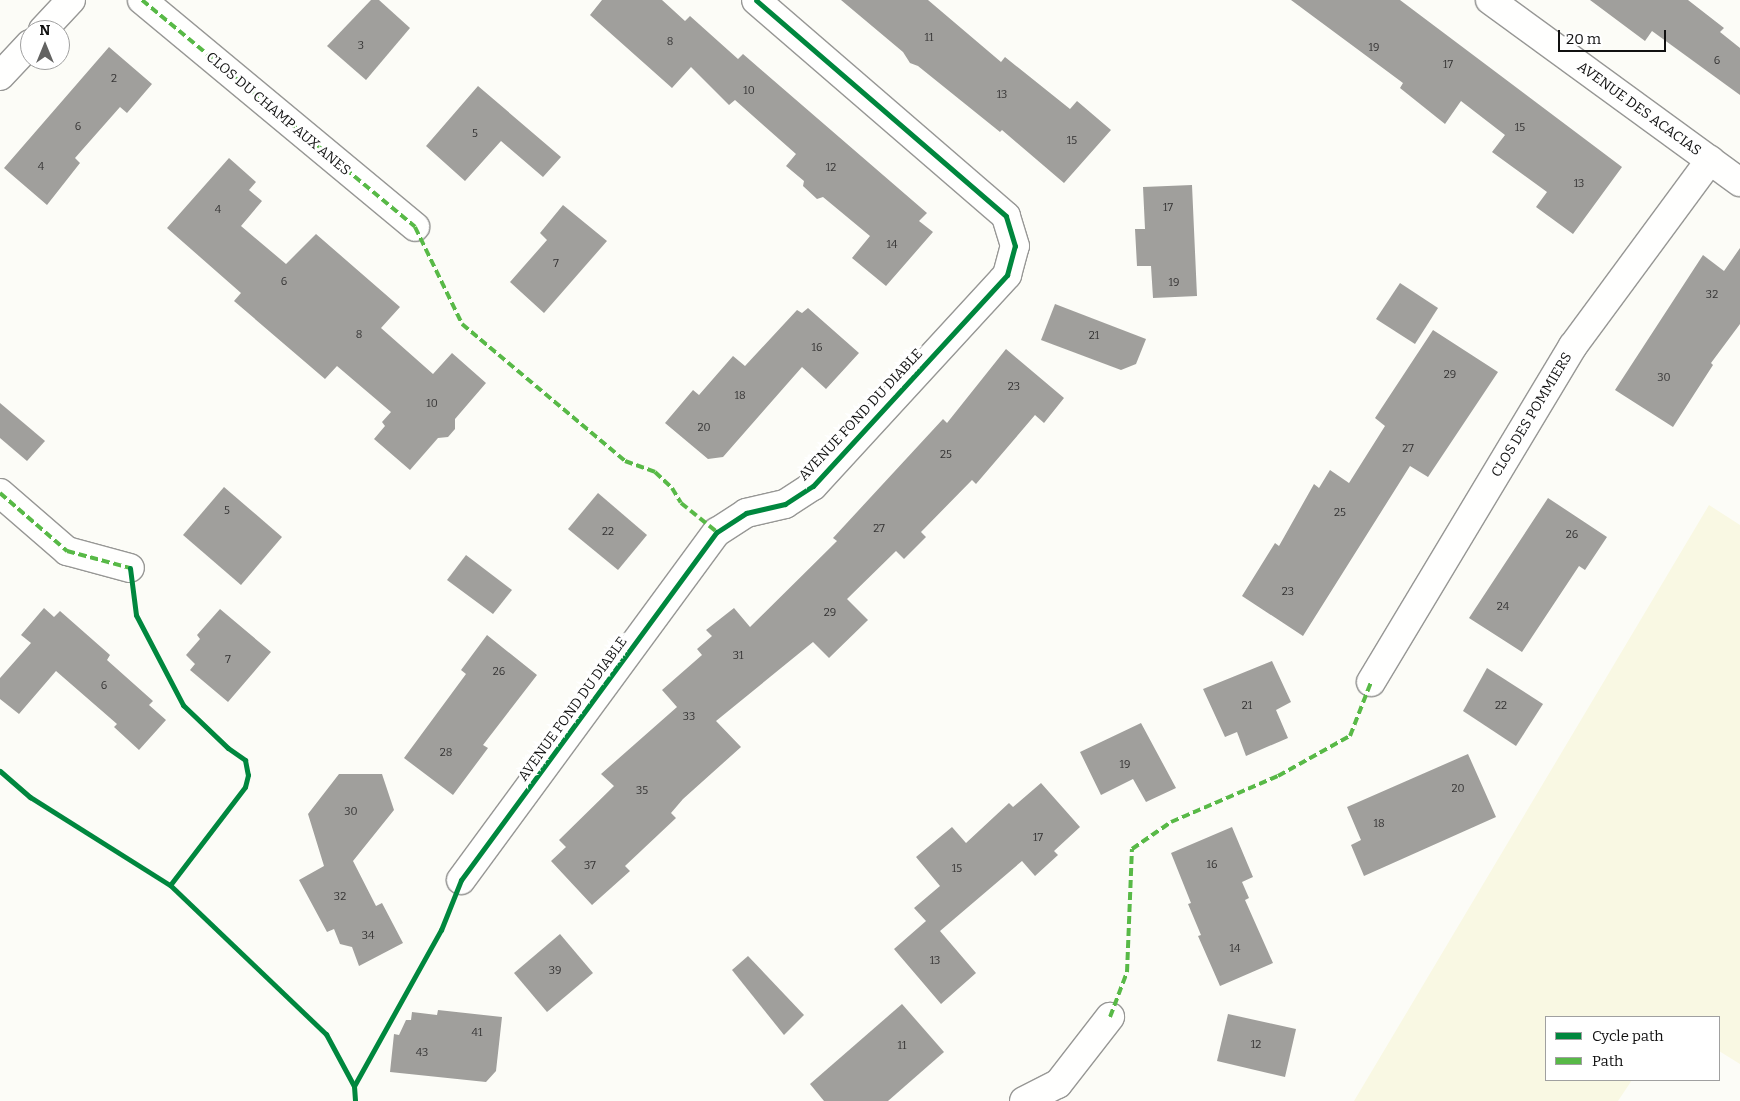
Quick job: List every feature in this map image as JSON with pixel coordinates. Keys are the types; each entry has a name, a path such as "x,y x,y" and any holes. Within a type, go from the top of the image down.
{"street":[{"path":"52,20 71,0"},
{"name":"CLOS DU CHAMP AUX ANES","path":"142,0 414,227"},
{"name":"AVENUE FOND DU DIABLE","path":"461,880 717,532 746,513 785,504 813,486 1007,275 1015,246 1006,216 756,0"},
{"name":"AVENUE DES ACACIAS","path":"1490,0 1740,182"},
{"path":"0,76 20,55"},
{"name":"CLOS DES POMMIERS","path":"1371,682 1573,346 1710,160"},
{"path":"0,493 67,551 130,568"},
{"path":"1024,1101 1058,1084 1110,1017"}],"green space":[{"path":"1709,505 1740,525 1740,1064 1720,1052 1720,1016 1545,1016 1545,1081 1631,1081 1618,1101 1354,1101"}],"building":[{"path":"371,0 379,0 410,28 366,80 327,46"},
{"path":"602,0 662,0 685,21 690,16 738,59 743,54 927,213 919,221 933,232 886,286 852,258 870,236 823,197 817,199 803,186 804,181 786,166 796,154 735,100 729,105 691,67 672,88 590,15"},
{"path":"841,0 928,0 1001,62 1005,57 1070,109 1077,101 1111,130 1064,183 1002,130 1000,132 918,66 910,63 903,52"},
{"path":"1291,0 1400,0 1622,167 1573,234 1536,207 1547,192 1492,152 1505,135 1461,101 1445,124 1400,88 1403,83"},
{"path":"1590,0 1688,0 1724,28 1720,32 1740,48 1740,95 1652,31 1645,41"},
{"path":"109,47 152,84 127,113 120,107 75,158 80,163 47,205 4,168"},
{"path":"478,86 561,157 543,177 501,141 465,181 426,146"},
{"path":"229,158 256,182 249,190 262,201 241,226 286,264 316,234 400,307 381,328 433,374 452,353 486,383 455,419 455,429 448,437 438,438 410,470 374,439 385,426 382,422 391,412 337,366 325,379 234,301 241,293 167,228"},
{"path":"1192,185 1197,296 1153,298 1151,266 1137,266 1135,229 1145,229 1143,187"},
{"path":"563,205 607,241 544,313 510,282 547,240 540,233"},
{"path":"1740,248 1740,324 1711,363 1713,365 1673,427 1615,390 1703,255 1724,271"},
{"path":"1400,283 1438,308 1415,344 1376,319"},
{"path":"1055,304 1146,339 1136,364 1121,370 1041,340"},
{"path":"808,308 859,353 826,389 802,367 723,457 708,459 665,423 693,390 699,395 733,356 745,366 797,310 802,313"},
{"path":"1433,330 1498,372 1428,477 1410,466 1303,636 1242,596 1275,543 1279,546 1314,484 1319,488 1330,470 1349,483 1385,426 1375,418"},
{"path":"1006,349 1064,398 1044,423 1035,415 976,484 972,480 921,532 926,537 904,559 896,551 847,599 868,620 829,658 813,642 716,721 741,747 683,799 671,813 676,818 625,866 630,871 592,905 551,861 566,847 559,840 614,786 601,774 677,707 662,690 702,655 697,649 712,636 706,630 734,608 750,627 837,541 833,538 943,419 947,423"},
{"path":"0,403 45,441 27,461 0,438"},
{"path":"224,487 282,537 241,585 183,535"},
{"path":"598,493 647,535 618,570 568,529"},
{"path":"1548,498 1607,537 1585,570 1579,566 1522,652 1469,618"},
{"path":"466,555 512,590 493,614 447,580"},
{"path":"44,608 54,617 60,611 110,655 107,660 153,701 149,705 166,720 139,750 114,727 117,724 56,671 19,714 0,699 0,678 31,643 21,635"},
{"path":"220,609 271,652 228,702 190,670 195,664 186,655 200,639 197,635"},
{"path":"487,635 537,675 483,745 488,748 453,795 404,758 466,674 461,670"},
{"path":"1272,661 1291,702 1276,710 1288,738 1246,756 1237,732 1225,737 1203,689"},
{"path":"1487,668 1543,704 1516,746 1463,711"},
{"path":"1141,723 1176,788 1146,802 1133,779 1101,795 1080,752"},
{"path":"1468,754 1496,817 1364,876 1351,845 1361,840 1347,807"},
{"path":"339,774 382,774 394,810 353,861 376,906 382,903 403,943 359,966 352,947 340,944 334,929 327,932 299,880 324,866 308,814"},
{"path":"1041,783 1080,827 1054,851 1058,855 1035,876 1022,861 940,931 976,973 941,1004 894,949 926,921 914,908 940,886 916,857 952,827 966,843 1009,803 1013,807"},
{"path":"1232,827 1253,877 1242,882 1249,898 1245,900 1273,963 1220,986 1198,936 1201,935 1188,904 1191,903 1171,853"},
{"path":"560,934 593,973 547,1012 514,973"},
{"path":"748,956 804,1015 784,1035 732,970"},
{"path":"902,1004 944,1052 888,1101 824,1101 810,1084"},
{"path":"438,1010 502,1017 496,1071 486,1082 390,1072 394,1034 399,1035 406,1020 411,1020 412,1012 437,1015"},
{"path":"1228,1014 1296,1029 1285,1077 1217,1061"}],"marked path":[{"path":"142,0 415,227 462,324 625,461 655,472 672,488 681,503 717,532"},
{"path":"0,493 67,551 130,568 131,571"},
{"path":"1110,1017 1127,972 1132,849 1171,822 1278,776 1350,736 1371,682"}],"cycle path":[{"path":"354,1086 441,930 461,880 717,532 746,513 785,504 813,486 1007,275 1015,246 1006,216 756,0"},
{"path":"130,568 136,615 183,705 228,748 245,760 248,775 245,787 170,885"},
{"path":"0,771 30,797 170,885 326,1034 354,1086 355,1101"}]}
